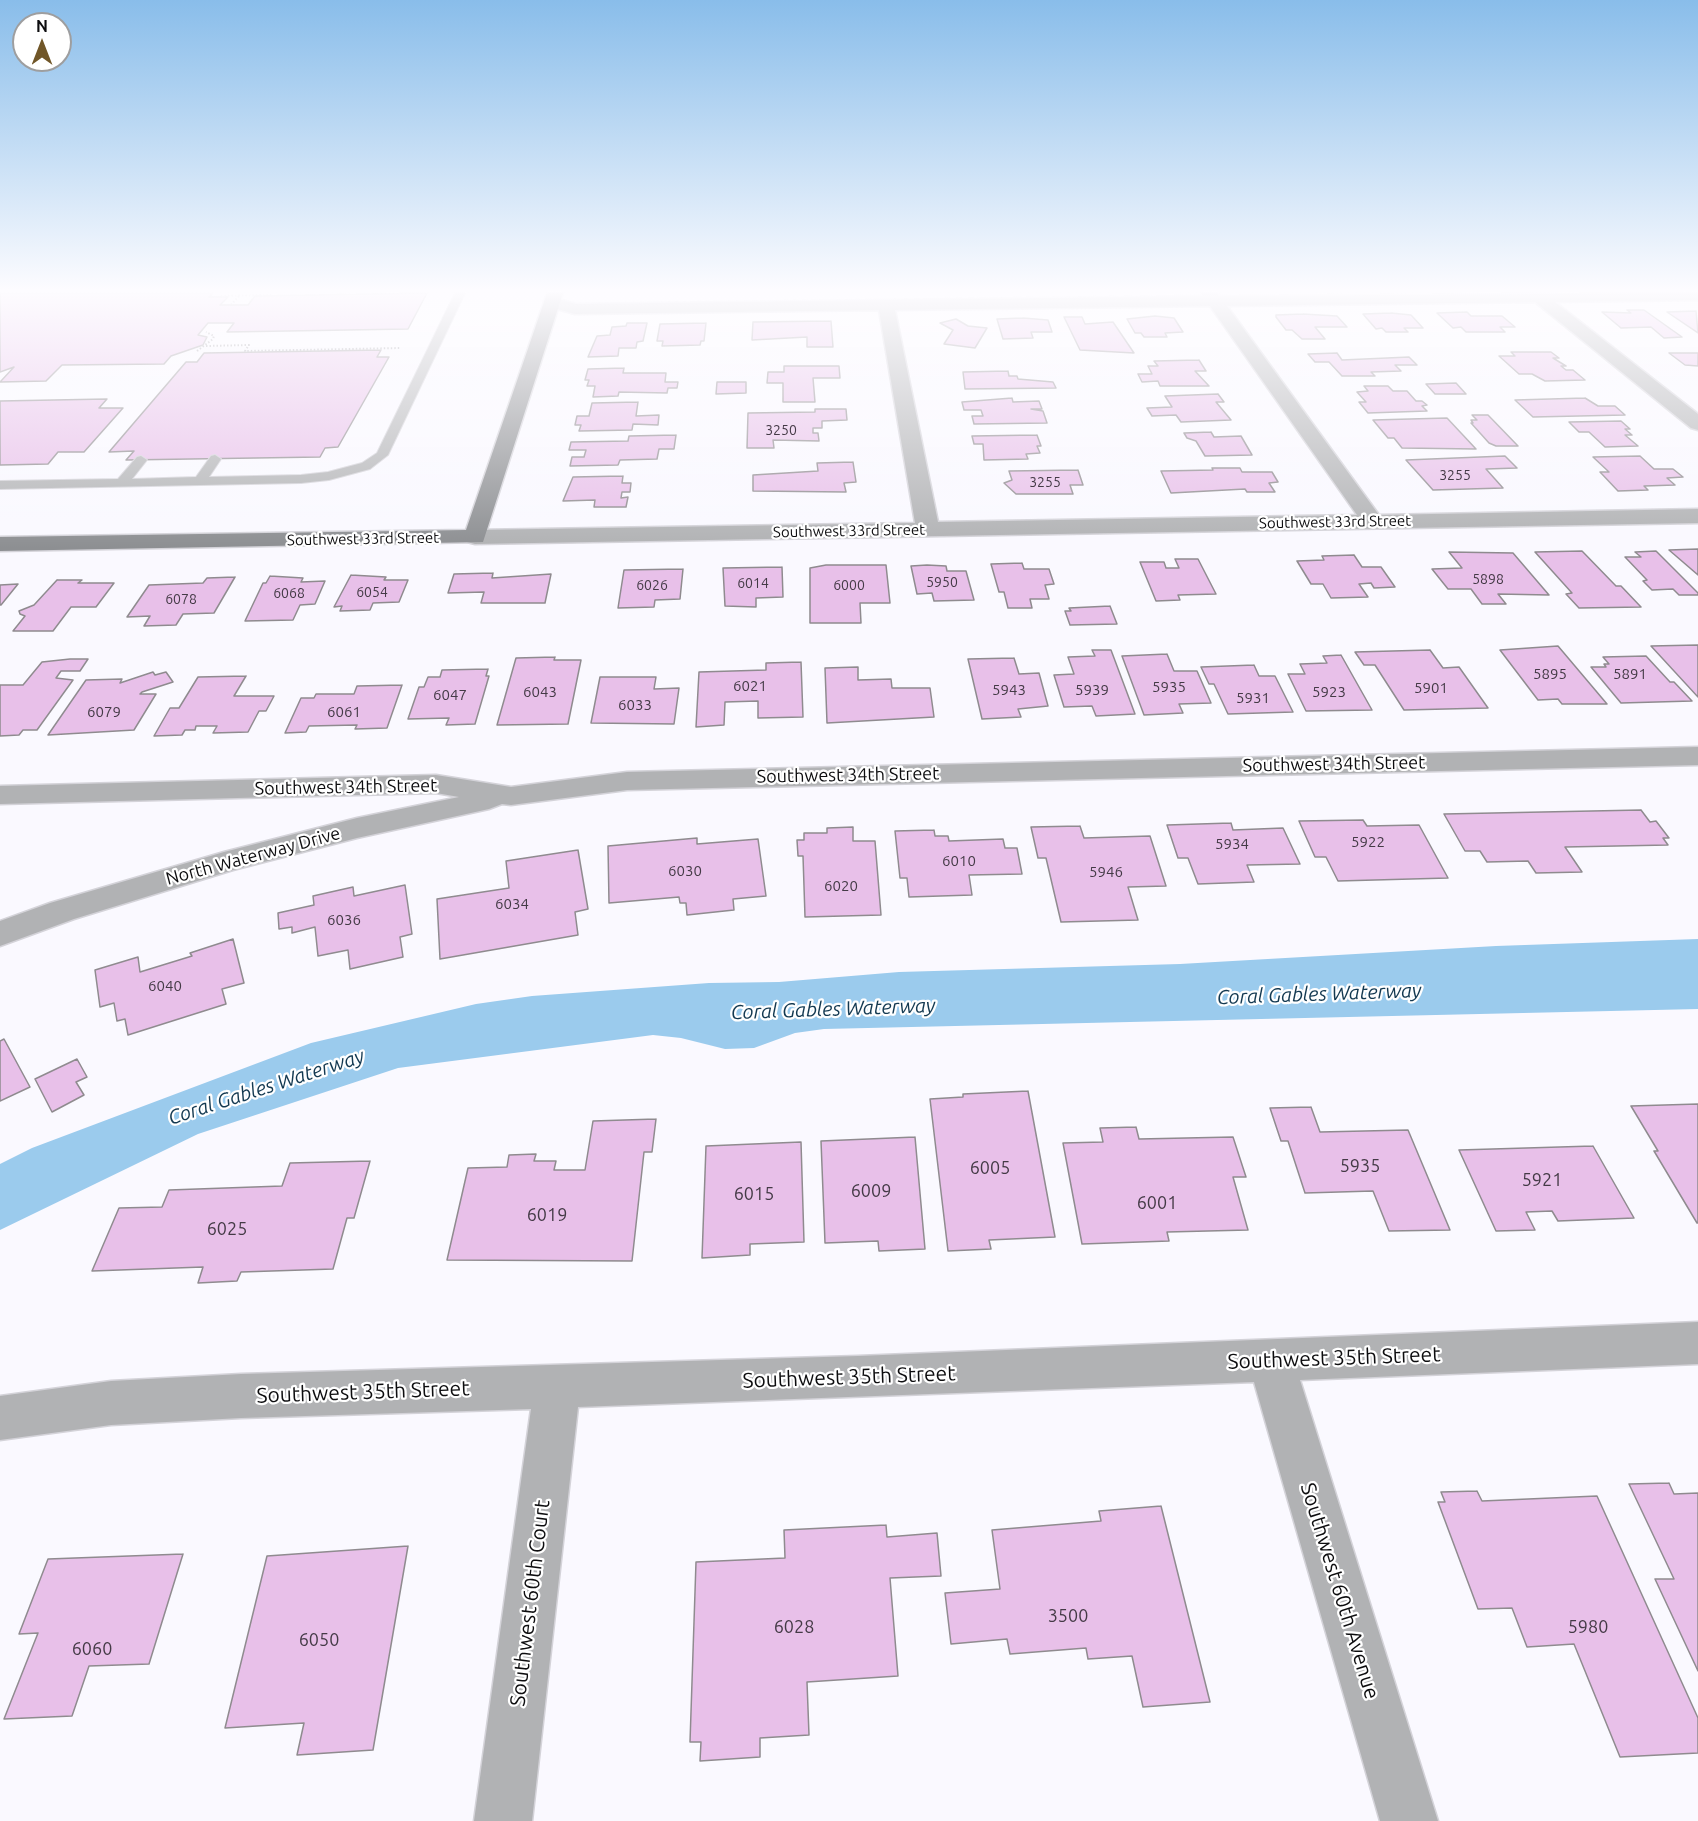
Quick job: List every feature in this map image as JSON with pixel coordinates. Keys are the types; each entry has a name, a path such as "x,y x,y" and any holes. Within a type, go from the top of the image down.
{"street":[{"path":"476,537 527,378"},
{"path":"900,378 928,530"},
{"path":"1269,378 1373,522"},
{"path":"1640,378 1698,424"},
{"name":"Southwest 33rd Street","path":"0,544 1698,516"},
{"name":"Southwest 34th Street","path":"0,795 436,784 511,796 627,781 1698,756"},
{"name":"North Waterway Drive","path":"0,934 62,911 224,862 357,828 511,796"},
{"name":"Southwest 35th Street","path":"0,1418 73,1406 138,1401 1271,1361 1698,1343"},
{"name":"Southwest 60th Avenue","path":"1271,1361 1409,1821"},
{"name":"Southwest 60th Court","path":"503,1821 557,1386"}],"lane":[{"path":"0,485 199,482 329,477 349,472 376,460 385,450 419,378"},
{"path":"199,482 215,459"},
{"path":"121,483 141,460"}],"water":[{"name":"Coral Gables Waterway","path":"1698,939 1698,1009 824,1029 795,1033 754,1048 725,1049 681,1038 653,1035 398,1068 198,1134 0,1230 0,1164 32,1148 311,1043 476,1004 532,996 709,983 779,982 899,972 1180,964 1496,946"}],"building":[{"path":"4,378 49,378 46,381 0,382"},
{"path":"172,378 377,378 338,447 325,448 320,457 126,460 134,451 109,452"},
{"path":"586,378 665,378 665,382 678,382 677,388 668,388 667,393 619,392 618,396 593,397 595,386 587,386 589,380 585,380"},
{"path":"767,378 840,378 813,378 815,402 783,402 783,383 767,383"},
{"path":"964,378 1018,378 1053,382 1056,388 965,389"},
{"path":"1140,378 1202,378 1209,386 1160,386 1158,381 1142,382"},
{"path":"1539,378 1583,378 1585,380 1545,381"},
{"path":"717,382 746,382 746,393 716,394"},
{"path":"1456,383 1466,394 1435,394 1426,384"},
{"path":"1364,386 1388,386 1393,391 1407,391 1416,401 1422,401 1427,405 1422,406 1427,411 1368,413 1359,402 1366,402 1357,392 1368,391"},
{"path":"1218,394 1224,402 1216,402 1231,420 1181,422 1176,415 1152,416 1147,408 1172,407 1165,396"},
{"path":"1012,398 1013,402 1039,401 1042,409 1031,409 1043,411 1047,423 974,424 972,416 983,416 981,410 964,410 962,402"},
{"path":"1585,398 1598,406 1615,406 1625,415 1533,417 1515,400"},
{"path":"107,399 99,408 123,408 84,452 58,452 48,464 0,465 0,401"},
{"path":"638,402 636,416 659,415 658,425 633,424 632,430 579,431 581,425 575,425 577,416 589,416 592,403"},
{"path":"815,409 846,409 847,420 822,421 822,428 813,428 813,433 818,433 819,441 773,440 774,448 747,448 748,413 815,412"},
{"path":"1472,415 1488,415 1518,446 1496,446 1489,443 1471,423 1473,423 1471,420 1477,420"},
{"path":"1447,418 1476,449 1402,448 1394,438 1388,438 1373,420"},
{"path":"1621,421 1630,429 1625,429 1632,435 1625,435 1638,446 1605,447 1589,432 1579,432 1569,422"},
{"path":"1211,432 1214,437 1241,436 1252,455 1205,456 1196,441 1187,438 1184,433"},
{"path":"676,435 674,449 659,449 657,459 620,460 618,465 570,466 572,457 584,457 586,450 569,450 571,442 628,441 629,436"},
{"path":"1037,435 1041,446 1037,446 1040,453 1026,454 1028,459 984,460 983,444 974,444 972,436"},
{"path":"1505,456 1517,468 1486,469 1503,488 1433,490 1406,460"},
{"path":"1640,456 1654,469 1673,469 1683,477 1667,478 1675,485 1644,486 1648,490 1618,491 1600,472 1609,472 1593,457"},
{"path":"853,462 856,482 844,483 846,492 753,491 753,475 818,471 817,463"},
{"path":"1212,468 1240,468 1242,472 1272,472 1278,482 1269,483 1275,492 1247,492 1245,489 1171,493 1161,471 1213,470"},
{"path":"1078,470 1083,485 1070,485 1073,494 1016,494 1004,483 1012,480 1009,471"},
{"path":"623,476 622,483 631,483 630,492 622,492 621,498 628,497 626,507 594,507 595,500 563,501 573,477"},
{"path":"1698,549 1698,575 1669,550"},
{"path":"1582,551 1616,586 1621,586 1641,607 1579,608 1566,594 1572,593 1535,552"},
{"path":"1656,551 1698,595 1679,595 1673,589 1652,590 1643,581 1647,580 1625,557 1641,557 1635,552"},
{"path":"1449,552 1513,553 1549,595 1498,594 1506,604 1482,604 1471,589 1448,589 1432,569 1462,568"},
{"path":"1354,555 1362,567 1381,567 1395,587 1374,588 1371,583 1359,584 1368,597 1331,598 1323,584 1311,584 1297,561 1324,560 1322,556"},
{"path":"1175,559 1198,559 1216,594 1178,595 1180,600 1156,601 1140,562 1164,562 1166,568 1179,568"},
{"path":"1022,563 1024,569 1049,569 1054,584 1045,585 1049,599 1030,599 1032,608 1008,608 1004,592 999,592 991,564"},
{"path":"826,565 886,565 890,603 860,603 861,623 810,623 810,568"},
{"path":"911,566 946,566 947,571 966,571 974,600 934,601 932,593 917,594"},
{"path":"782,567 783,597 756,598 756,607 725,606 723,568"},
{"path":"683,569 680,599 655,600 654,607 618,608 624,570"},
{"path":"493,573 492,578 551,574 545,603 481,603 484,592 448,593 454,574"},
{"path":"351,575 386,577 384,580 408,580 399,602 373,603 370,610 340,611 342,606 334,607"},
{"path":"270,576 303,578 301,582 325,581 315,604 300,605 293,620 245,621 263,583 266,583"},
{"path":"235,577 214,613 183,614 176,625 144,626 150,616 127,617 149,585 203,583 207,578"},
{"path":"57,580 82,580 78,583 114,583 96,607 71,607 53,631 13,631 25,616 19,611 34,605"},
{"path":"18,584 1,605 0,605 0,585"},
{"path":"1110,606 1117,624 1070,625 1065,611 1071,611 1069,608"},
{"path":"1698,645 1698,697 1651,646"},
{"path":"1558,646 1607,704 1562,704 1558,699 1538,700 1500,650"},
{"path":"1092,650 1111,650 1135,714 1096,716 1092,706 1064,707 1054,675 1074,674 1068,657 1095,656"},
{"path":"1430,650 1443,668 1459,667 1488,708 1404,710 1375,665 1364,665 1355,652"},
{"path":"1167,654 1174,671 1197,671 1211,703 1179,704 1183,713 1144,715 1122,656"},
{"path":"1341,655 1372,710 1306,711 1288,674 1305,674 1300,664 1327,663 1323,656"},
{"path":"1646,656 1670,682 1674,682 1692,701 1621,703 1591,667 1606,667 1604,664 1609,664 1603,657"},
{"path":"555,657 554,660 581,660 568,724 497,725 516,658"},
{"path":"1014,658 1019,674 1039,673 1048,706 1018,709 1021,717 982,719 968,659"},
{"path":"88,659 80,671 61,671 56,678 73,680 37,730 23,730 19,735 0,736 0,685 23,685 42,662"},
{"path":"801,662 803,717 758,718 758,701 725,702 724,725 696,727 699,672 766,670 766,663"},
{"path":"1254,665 1259,676 1275,676 1293,712 1228,714 1214,684 1209,684 1201,667"},
{"path":"858,667 858,680 891,679 892,688 930,688 934,717 827,723 825,668"},
{"path":"488,669 486,676 489,676 475,724 446,725 449,718 408,719 419,687 424,687 428,677 440,677 442,670"},
{"path":"153,672 155,675 166,672 173,682 140,694 156,694 134,730 48,735 86,680 122,679 120,683"},
{"path":"246,676 234,696 274,696 266,711 259,711 248,732 213,733 217,726 196,726 195,730 185,730 182,735 154,736 170,708 179,708 198,677"},
{"path":"600,677 656,677 654,689 679,688 674,724 591,723"},
{"path":"402,685 387,728 355,729 357,725 309,726 306,732 285,733 301,698 314,698 316,694 354,694 357,686"},
{"path":"1641,810 1650,822 1656,821 1669,838 1663,838 1668,845 1565,847 1582,872 1536,873 1528,861 1487,862 1480,851 1465,851 1444,814"},
{"path":"1363,820 1367,826 1419,825 1448,878 1338,881 1326,857 1315,857 1299,821"},
{"path":"1231,823 1233,830 1283,828 1300,864 1247,865 1254,882 1198,884 1188,858 1178,858 1167,825"},
{"path":"1080,826 1084,838 1150,836 1166,886 1128,887 1138,920 1061,922 1046,858 1038,858 1031,827"},
{"path":"853,827 853,841 875,841 881,915 805,917 803,856 798,856 797,840 804,840 804,833 827,833 827,828"},
{"path":"934,830 935,836 948,836 949,841 1003,839 1005,848 1017,848 1022,874 969,875 972,895 909,897 907,878 900,878 895,831"},
{"path":"697,838 697,844 758,839 766,896 733,899 734,910 687,915 686,903 680,903 679,897 609,903 608,846"},
{"path":"578,850 588,909 575,912 578,935 440,959 437,899 509,888 506,861"},
{"path":"405,885 412,934 400,937 403,957 350,969 348,950 318,956 315,927 292,933 292,927 279,929 278,913 314,905 313,896 353,887 354,896"},
{"path":"233,939 244,983 222,989 226,1004 128,1035 125,1019 117,1021 114,1003 100,1007 95,970 138,957 140,972 192,956 190,953"},
{"path":"4,1039 30,1087 0,1101 0,1041"},
{"path":"77,1059 87,1077 76,1082 84,1095 52,1112 35,1079"},
{"path":"1028,1091 1055,1237 989,1240 991,1249 948,1251 930,1099 963,1097 963,1094"},
{"path":"1698,1104 1697,1223 1654,1151 1658,1151 1631,1106"},
{"path":"1311,1107 1320,1132 1408,1130 1450,1230 1389,1231 1373,1191 1305,1193 1288,1141 1281,1141 1270,1108"},
{"path":"656,1119 652,1152 644,1152 632,1261 447,1260 468,1168 507,1167 509,1155 536,1154 534,1161 556,1161 554,1170 585,1170 593,1121"},
{"path":"1136,1127 1139,1139 1233,1137 1246,1177 1233,1177 1248,1230 1167,1232 1169,1241 1082,1244 1063,1143 1103,1142 1100,1128"},
{"path":"915,1137 925,1249 879,1251 878,1241 825,1243 821,1141"},
{"path":"801,1142 804,1242 750,1244 750,1255 702,1258 706,1146"},
{"path":"1593,1146 1634,1218 1558,1221 1552,1211 1526,1212 1535,1230 1496,1231 1459,1150"},
{"path":"370,1161 354,1218 347,1218 333,1269 241,1272 237,1281 198,1283 203,1267 92,1271 119,1208 162,1207 169,1190 282,1186 290,1163"},
{"path":"1669,1483 1674,1494 1698,1493 1698,1671 1655,1579 1674,1579 1629,1484"},
{"path":"1477,1491 1482,1501 1597,1496 1698,1718 1698,1753 1620,1757 1574,1644 1527,1647 1512,1608 1478,1609 1438,1502 1445,1502 1441,1492"},
{"path":"1161,1506 1210,1702 1143,1707 1132,1656 1088,1659 1086,1648 1010,1654 1007,1639 951,1644 945,1593 1000,1589 992,1530 1101,1521 1099,1511"},
{"path":"886,1525 887,1537 937,1533 941,1576 890,1578 898,1676 807,1682 809,1735 760,1738 760,1757 700,1761 701,1742 690,1742 696,1562 785,1558 784,1530"},
{"path":"408,1546 373,1750 297,1755 304,1723 225,1728 267,1556"},
{"path":"183,1554 149,1664 89,1666 72,1716 4,1719 38,1633 19,1634 48,1559"}]}
